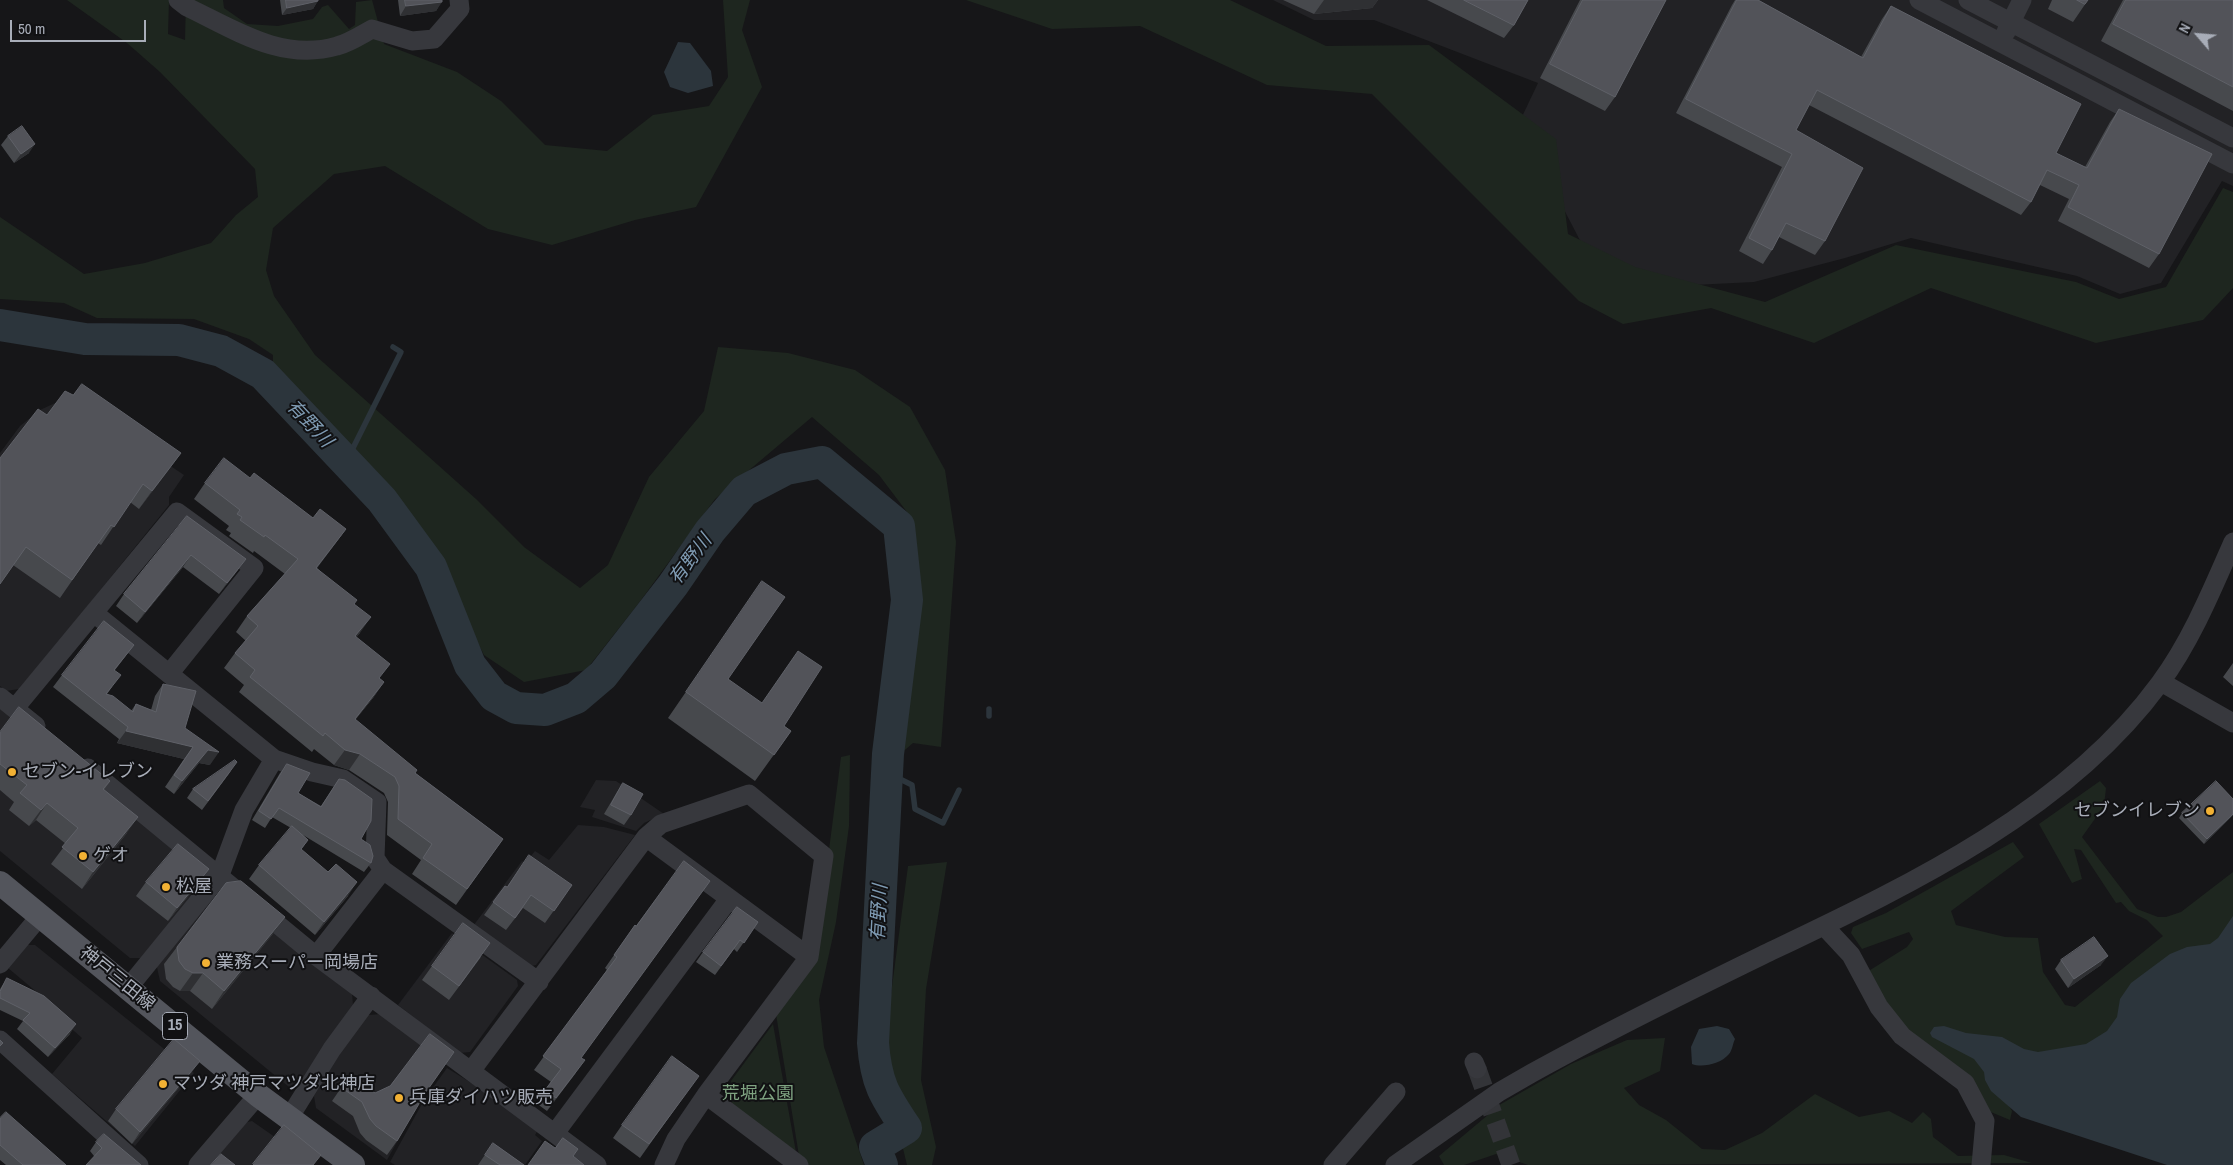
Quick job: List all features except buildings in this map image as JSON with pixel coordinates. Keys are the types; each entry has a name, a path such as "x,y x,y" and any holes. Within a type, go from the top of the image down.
{"main road":[{"name":"神戸三田線","path":"0,883 258,1095 353,1165"}],"street":[{"path":"178,0 187,7 265,45 293,51 338,46 372,29 412,40 434,39 460,9 459,0"},
{"path":"1919,0 2233,164"},
{"path":"1968,0 2233,138"},
{"path":"2000,42 2022,0"},
{"path":"15,708 177,512 254,568 169,674"},
{"path":"1395,1165 1499,1092 1532,1073 1824,926 1958,856 2043,797 2099,751 2161,682 2203,609 2233,542"},
{"path":"94,613 274,759 312,772 343,779 377,802 375,858 383,870 539,982"},
{"path":"2161,682 2233,723"},
{"path":"0,697 53,739"},
{"path":"75,758 220,875 316,956 597,1165"},
{"path":"128,988 220,875 244,810 274,759"},
{"path":"471,1070 539,982 646,837 661,824 750,794 824,856 809,958 706,1095 676,1139 664,1165"},
{"path":"646,837 809,958"},
{"path":"316,956 383,870"},
{"path":"555,1133 729,899"},
{"path":"0,964 40,916"},
{"path":"1824,926 1851,955 1879,1007 1902,1036 1965,1083 1985,1121 1983,1161 1981,1165"},
{"path":"289,1118 332,1049 371,996"},
{"path":"0,1040 139,1165"},
{"path":"1333,1165 1396,1092"},
{"path":"198,1165 258,1095"},
{"path":"706,1095 799,1165"}],"shaded area":[{"path":"1273,0 2233,0 2233,186 2222,181 2161,283 2120,294 2077,276 1911,238 1754,282 1673,286 1585,250 1519,123 1538,83 1374,20 1314,20"},
{"path":"678,42 690,43 711,71 713,86 688,93 670,87 664,72"},
{"path":"68,397 184,475 169,497 169,505 69,629 19,689 6,691 0,686 0,453 20,426 40,410"},
{"path":"0,707 201,870 202,885 142,958 130,958 0,851"},
{"path":"596,780 616,781 664,814 644,823 636,831 592,817 595,810 580,807"},
{"path":"578,825 604,827 635,835 536,965 526,967 473,926 522,861 525,863 535,851 549,860"},
{"path":"228,894 352,992 353,1006 301,1086 289,1087 160,981 156,963 213,896"},
{"path":"2233,916 2233,1165 2167,1165 2021,1117 1991,1091 1985,1080 1984,1072 1974,1059 1932,1037 1930,1033 1934,1027 1944,1026 1966,1033 2002,1037 2024,1049 2038,1052 2086,1044 2107,1031 2117,1017 2120,999 2131,983 2170,954 2187,947 2210,944 2218,938"},
{"path":"452,933 517,980 518,986 470,1052 460,1053 398,1005"},
{"path":"27,945 35,945 194,1073 135,1146 52,1074 82,1038 41,1002 39,994 8,968"},
{"path":"382,1014 446,1064 417,1106 387,1160 316,1108 314,1096 339,1053 368,1015"},
{"path":"1717,1026 1729,1029 1735,1039 1730,1053 1721,1060 1711,1064 1701,1066 1692,1064 1691,1047 1699,1029"},
{"path":"447,1068 494,1097 538,1130 535,1135 542,1141 525,1165 395,1165 390,1162 424,1100"},
{"path":"252,1121 311,1165 208,1165 243,1123"}],"green space":[{"path":"67,0 169,0 168,34 185,40 186,0 223,0 224,8 247,24 278,26 313,19 322,7 328,5 349,29 355,25 356,2 372,0 384,44 457,72 501,101 545,145 607,151 653,115 709,106 728,77 723,0 750,0 742,30 762,87 696,207 635,220 552,245 488,229 385,166 334,174 273,228 266,270 274,296 315,355 476,499 524,547 580,588 608,565 649,477 704,411 718,347 788,353 855,370 910,407 945,470 956,542 941,747 913,743 899,755 914,587 913,520 879,475 812,417 715,499 638,604 586,670 524,682 484,655 453,594 389,487 273,370 273,355 249,339 194,319 97,318 64,303 0,299 0,217 84,274 145,263 211,243 236,215 258,197 255,169 160,72 127,43"},
{"path":"966,0 1230,0 1326,46 1429,45 1556,139 1568,234 1635,267 1765,302 1896,245 2076,282 2119,299 2166,287 2223,188 2233,192 2233,288 2203,320 2096,343 1931,288 1814,343 1711,308 1623,324 1579,301 1372,94 1267,85 1140,26 1052,29"},
{"path":"850,755 849,826 836,922 819,1000 824,1047 864,1165 803,1165 800,1162 776,1014 815,958 841,757"},
{"path":"2100,781 2106,788 2104,806 2082,837 2137,909 2158,917 2166,917 2181,912 2233,872 2233,934 2114,1044 1987,1066 2012,1111 2010,1120 1986,1110 1907,1033 1867,972 1907,947 1913,939 1909,932 1862,949 1851,933 1853,927 1886,913 2013,842 2024,857 1951,911 1956,925 2005,937 2038,938 2043,972 2065,1005 2075,1007 2163,936 2147,920 2129,911 2121,902 2116,903 2081,850 2074,849 2082,879 2072,883 2039,824"},
{"path":"947,862 926,989 921,1080 936,1147 932,1165 907,1165 882,1062 908,866"},
{"name":"荒堀公園","path":"773,1024 797,1158 732,1107 731,1081"},
{"path":"1665,1038 1660,1071 1624,1088 1639,1105 1666,1120 1702,1149 1725,1150 1762,1133 1815,1094 1859,1117 1889,1111 1912,1123 1923,1112 1931,1119 1933,1137 1958,1156 2004,1155 2032,1163 1528,1165 1496,1154 1464,1165 1444,1165 1439,1156 1501,1104 1571,1064 1627,1040"}],"waterway":[{"name":"有野川","path":"0,325 85,339 179,340 221,351 263,374 382,500 431,567 470,665 494,696 516,708 545,710 576,698 603,675 673,585 710,531 744,491 786,469 822,462 899,526 907,600 888,754 873,1043 876,1069 882,1088 906,1128 875,1147 882,1165"},
{"path":"346,462 401,352 393,347"},
{"path":"989,709 989,716"},
{"path":"888,777 898,778 912,785 915,809 943,823 959,790"}],"tunnel":[{"path":"1477,1069 1511,1165"}],"place":[{"name":"セブン-イレブン","path":"12,772"},
{"name":"セブンイレブン","path":"2210,811"},
{"name":"ゲオ","path":"83,856"},
{"name":"松屋","path":"166,887"},
{"name":"業務スーパー岡場店","path":"206,963"},
{"name":"マツダ 神戸マツダ北神店","path":"163,1084"},
{"name":"兵庫ダイハツ販売","path":"399,1098"}]}
